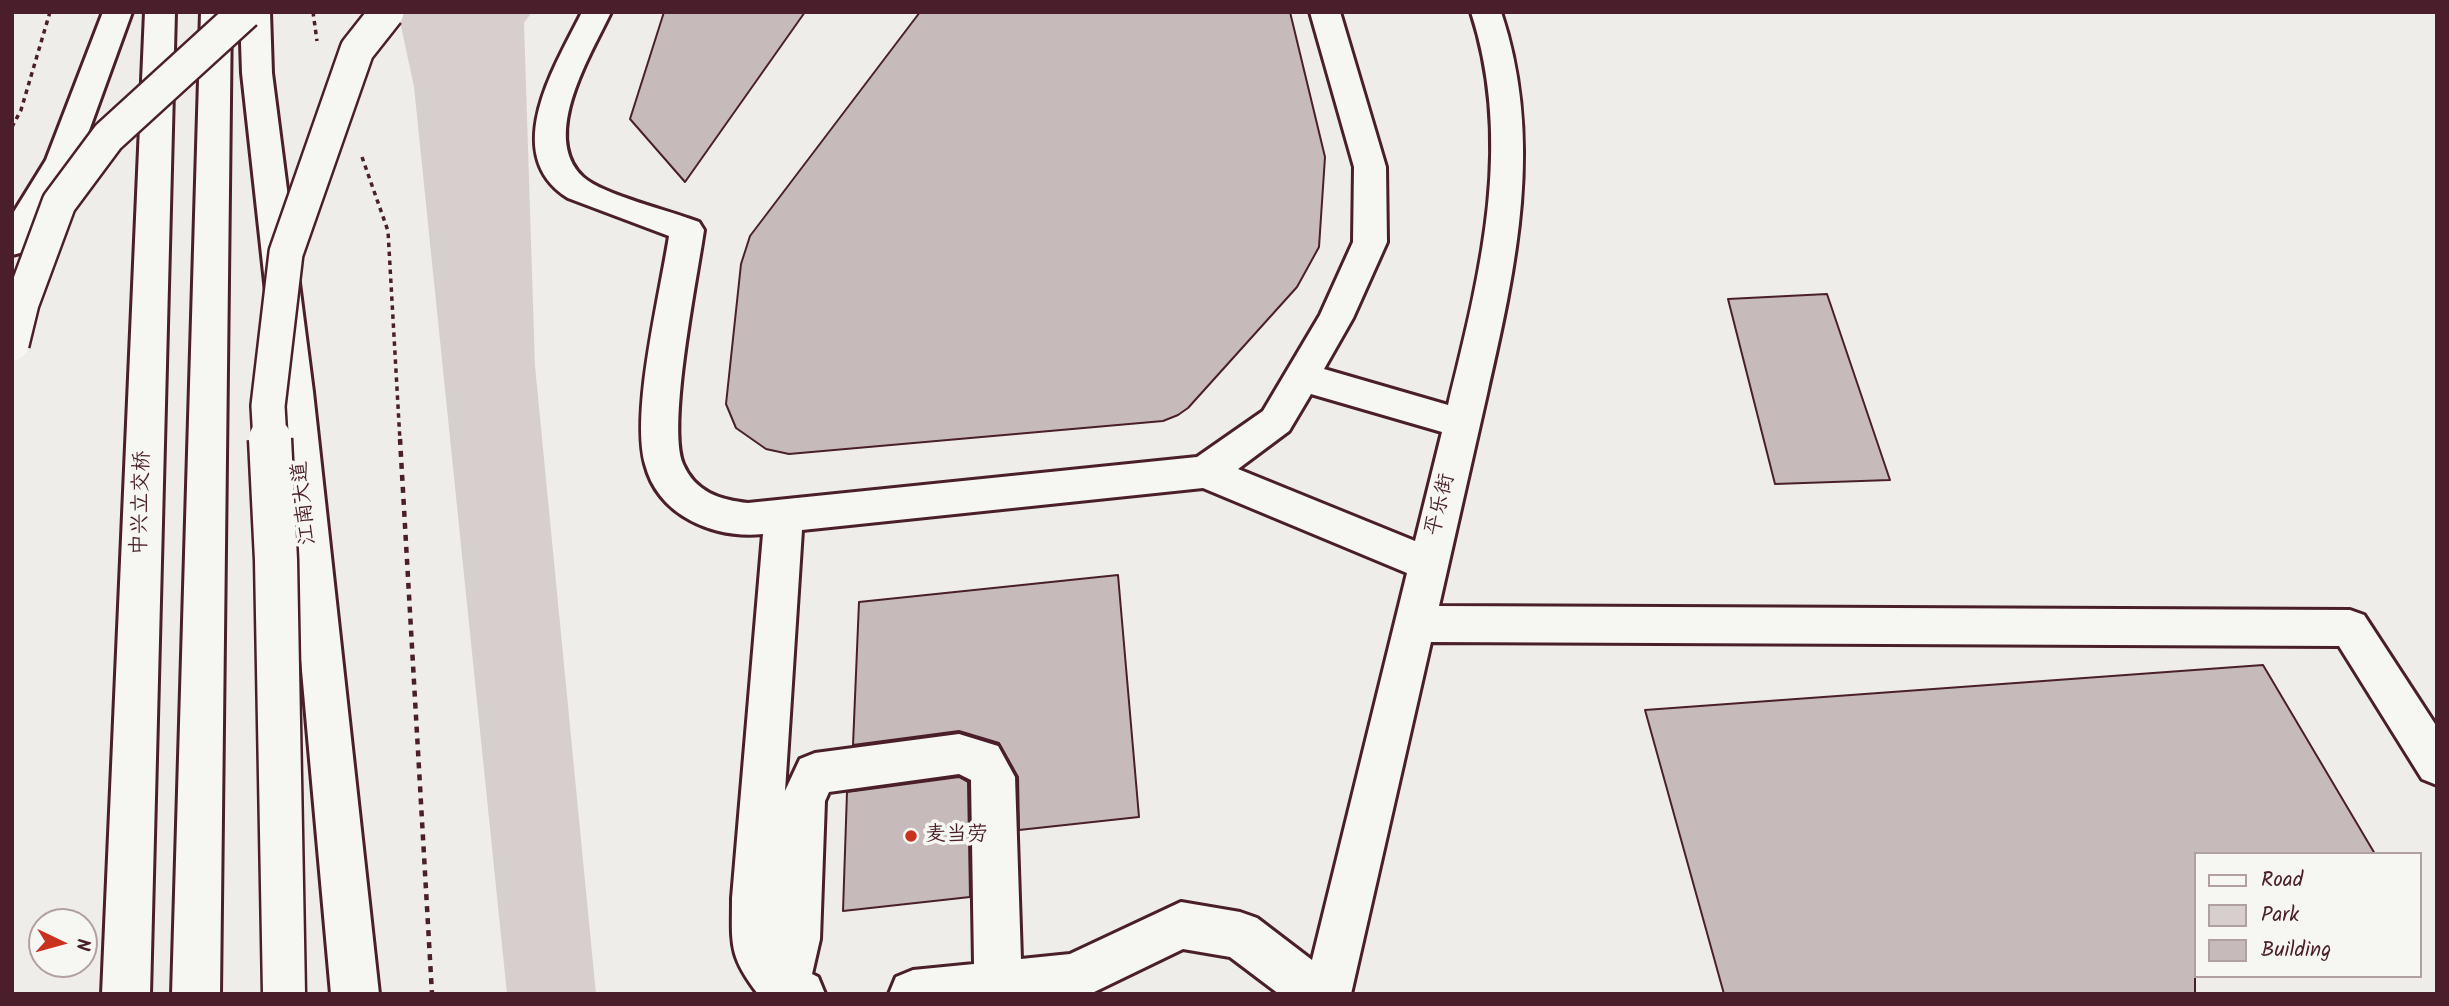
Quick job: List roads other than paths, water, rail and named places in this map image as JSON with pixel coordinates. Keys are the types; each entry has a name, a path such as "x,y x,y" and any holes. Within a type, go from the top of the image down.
{"main road":[{"path":"12,243 62,161 118,12"},
{"name":"中兴立交桥","path":"126,994 160,12"},
{"path":"196,994 216,12"},
{"path":"12,344 22,303 59,203 108,137 245,12"},
{"name":"江南大道","path":"255,12 257,73 295,392 355,994"},
{"path":"284,994 276,560 268,406 286,253 317,157 357,50 387,12"},
{"path":"597,12 551,113 551,155 573,186 687,230 659,417 664,465 683,496 714,515 748,519 1205,472 1427,564"},
{"path":"1205,472 1276,421 1336,318 1370,242 1370,167 1325,12"},
{"name":"平乐街","path":"1327,994 1495,285 1504,236 1509,164 1504,86 1486,12"},
{"path":"1302,377 1461,424"},
{"path":"784,516 755,898 756,953 793,991"},
{"path":"1413,624 2350,628 2437,765"},
{"path":"793,991 803,801 815,773 959,754 983,760 993,777 998,984"},
{"path":"913,994 1073,977 1181,925 1240,935 1318,994"}],"place":[{"name":"麦当劳","path":"911,836"}]}
